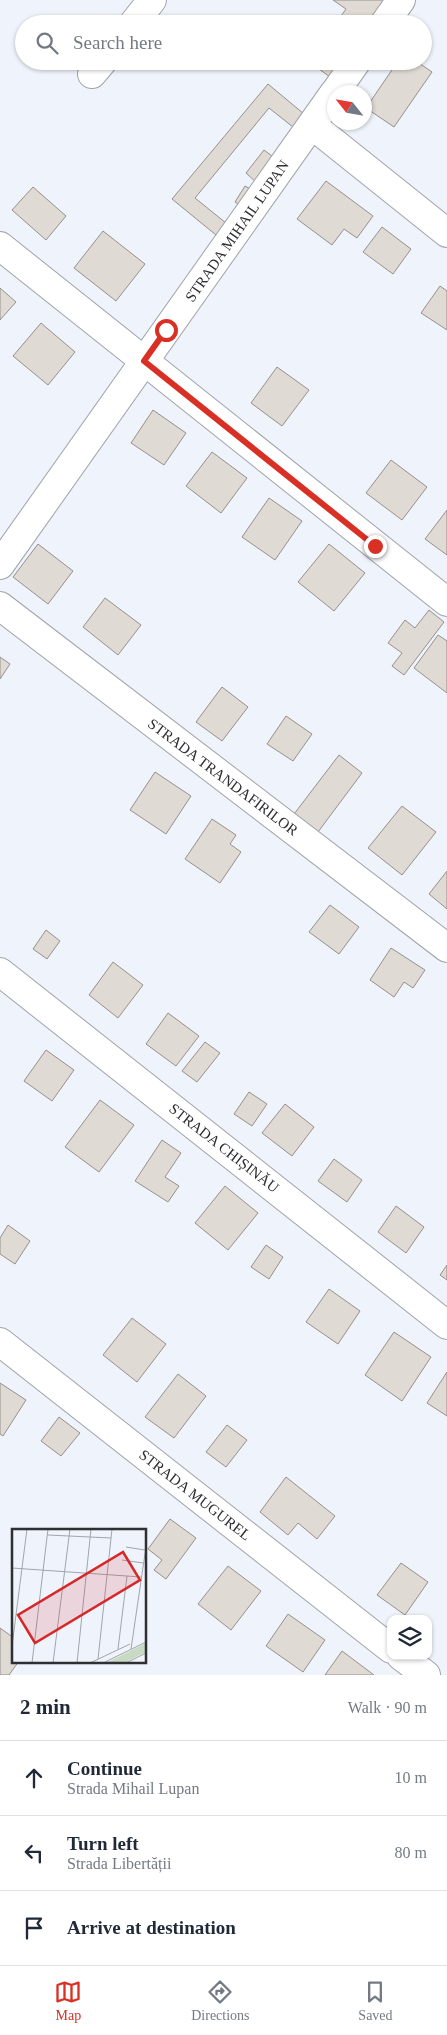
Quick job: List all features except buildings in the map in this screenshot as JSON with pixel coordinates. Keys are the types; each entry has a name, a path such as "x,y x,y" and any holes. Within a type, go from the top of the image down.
{"street":[{"path":"140,15 152,0"},
{"path":"390,15 401,0"},
{"name":"STRADA MIHAIL LUPAN","path":"340,85 351,70"},
{"name":"STRADA MIHAIL LUPAN","path":"0,565 327,104"},
{"path":"312,125 447,234"},
{"path":"0,246 447,602"},
{"name":"STRADA TRANDAFIRILOR","path":"0,606 447,948"},
{"name":"STRADA CHIȘINĂU","path":"0,972 447,1325"},
{"name":"STRADA MUGUREL","path":"0,1342 387,1646"},
{"path":"406,1660 426,1675"}],"route":[{"path":"166,330 144,361 375,546"}]}
